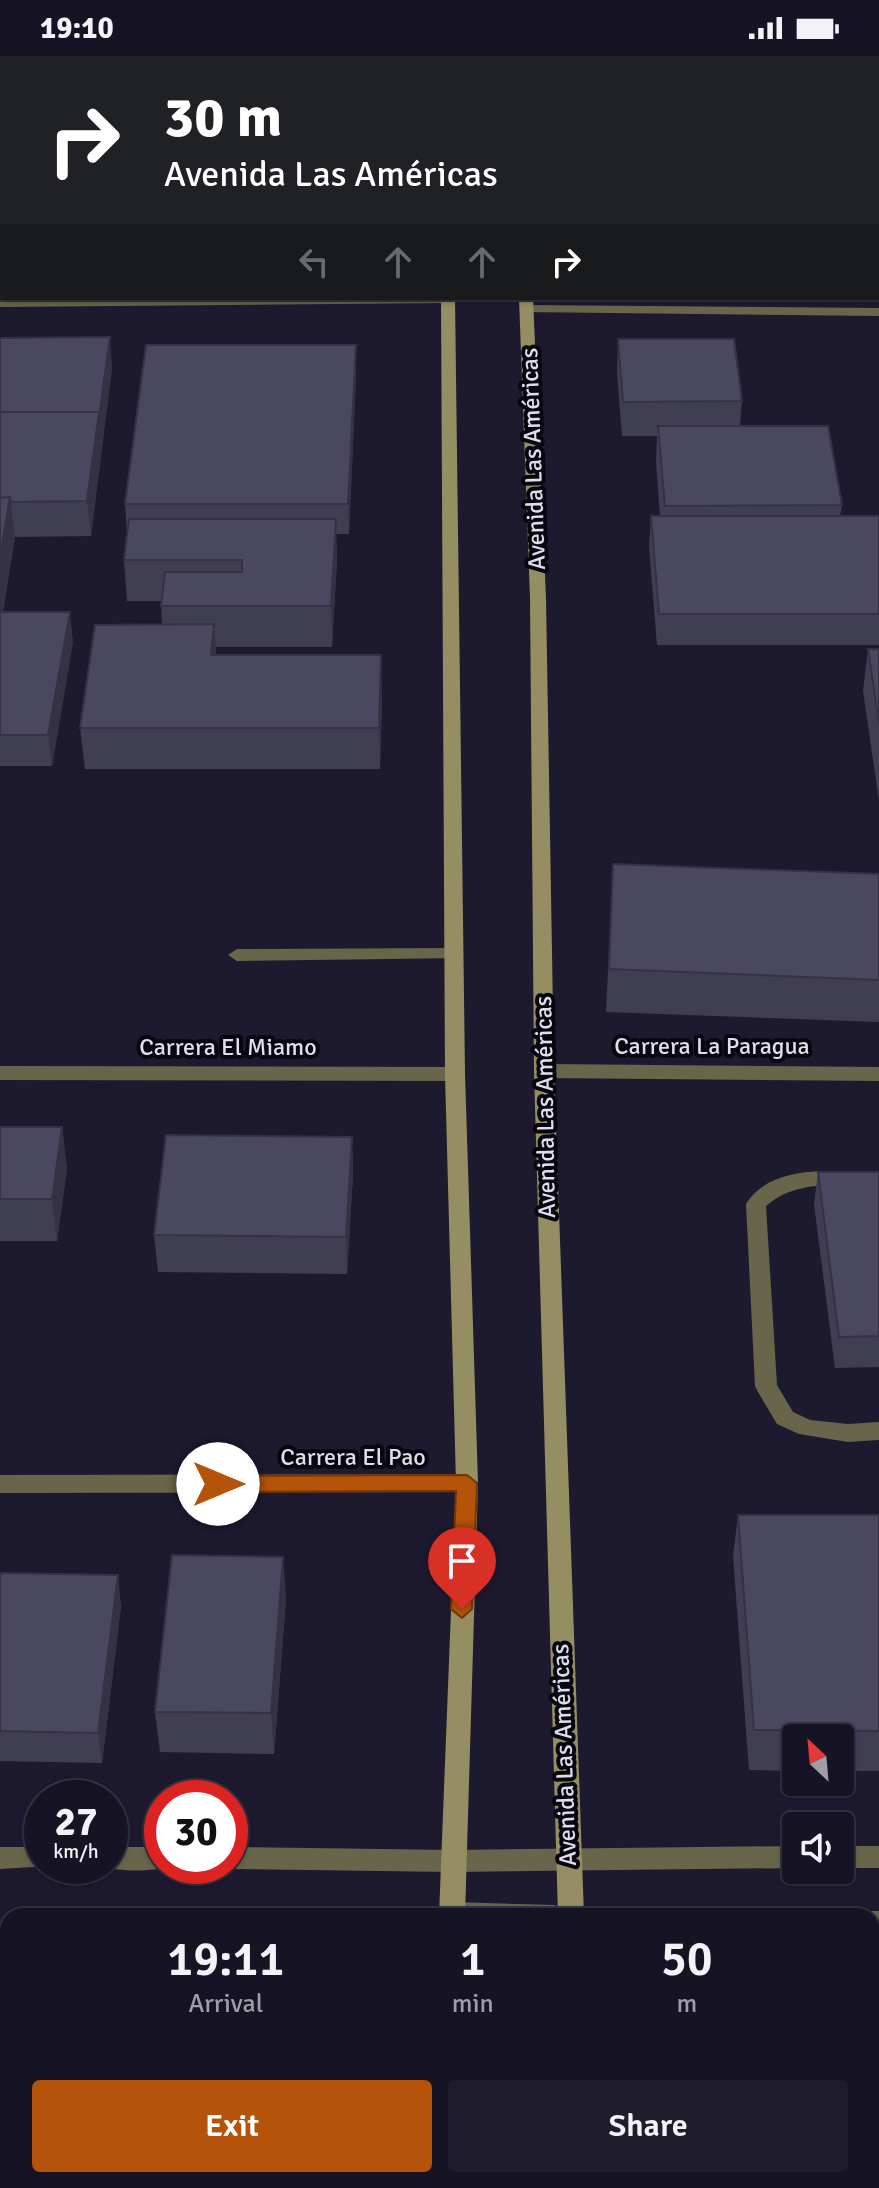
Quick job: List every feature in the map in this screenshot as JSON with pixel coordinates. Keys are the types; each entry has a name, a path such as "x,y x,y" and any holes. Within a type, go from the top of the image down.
{"main road":[{"path":"448,300 455,1074 467,1483 452,1908"},
{"name":"Avenida Las Américas","path":"527,304 538,598 544,1071 570,1908"}],"street":[{"path":"0,303 336,300"},
{"path":"527,304 879,312"},
{"path":"237,955 454,954"},
{"name":"Carrera La Paragua","path":"544,1071 879,1074"},
{"name":"Carrera El Miamo","path":"0,1073 455,1074"},
{"path":"879,1180 792,1179 769,1189 756,1204 766,1386 785,1418 807,1428 848,1433 879,1431"},
{"name":"Carrera El Pao","path":"0,1484 467,1483"},
{"path":"248,1858 452,1861 782,1857"},
{"path":"854,1857 879,1857"},
{"path":"0,1858 24,1858"}],"building":[{"path":"110,337 99,417 99,412 0,412 0,338"},
{"path":"618,339 734,339 742,401 623,402"},
{"path":"146,345 356,345 348,504 125,504"},
{"path":"0,412 99,412 87,501 11,502 10,497 0,498"},
{"path":"658,426 828,426 842,505 665,506"},
{"path":"10,497 0,557 0,498"},
{"path":"651,516 879,516 879,614 659,614"},
{"path":"129,519 336,519 331,606 161,606 165,572 242,572 242,560 124,560"},
{"path":"0,612 70,612 48,735 0,735"},
{"path":"214,624 211,655 381,655 379,728 80,728 95,625"},
{"path":"868,649 879,649 879,723"},
{"path":"613,864 879,874 879,980 609,969"},
{"path":"0,1127 62,1127 52,1199 0,1199"},
{"path":"166,1135 352,1137 346,1237 154,1235"},
{"path":"818,1172 879,1172 879,1336 839,1337"},
{"path":"738,1515 879,1515 879,1731 854,1731 854,1724 782,1724 782,1730 754,1730"},
{"path":"172,1555 283,1557 271,1713 155,1712"},
{"path":"0,1573 118,1575 98,1733 0,1731"}],"route":[{"path":"218,1484 467,1483 462,1609"}]}
